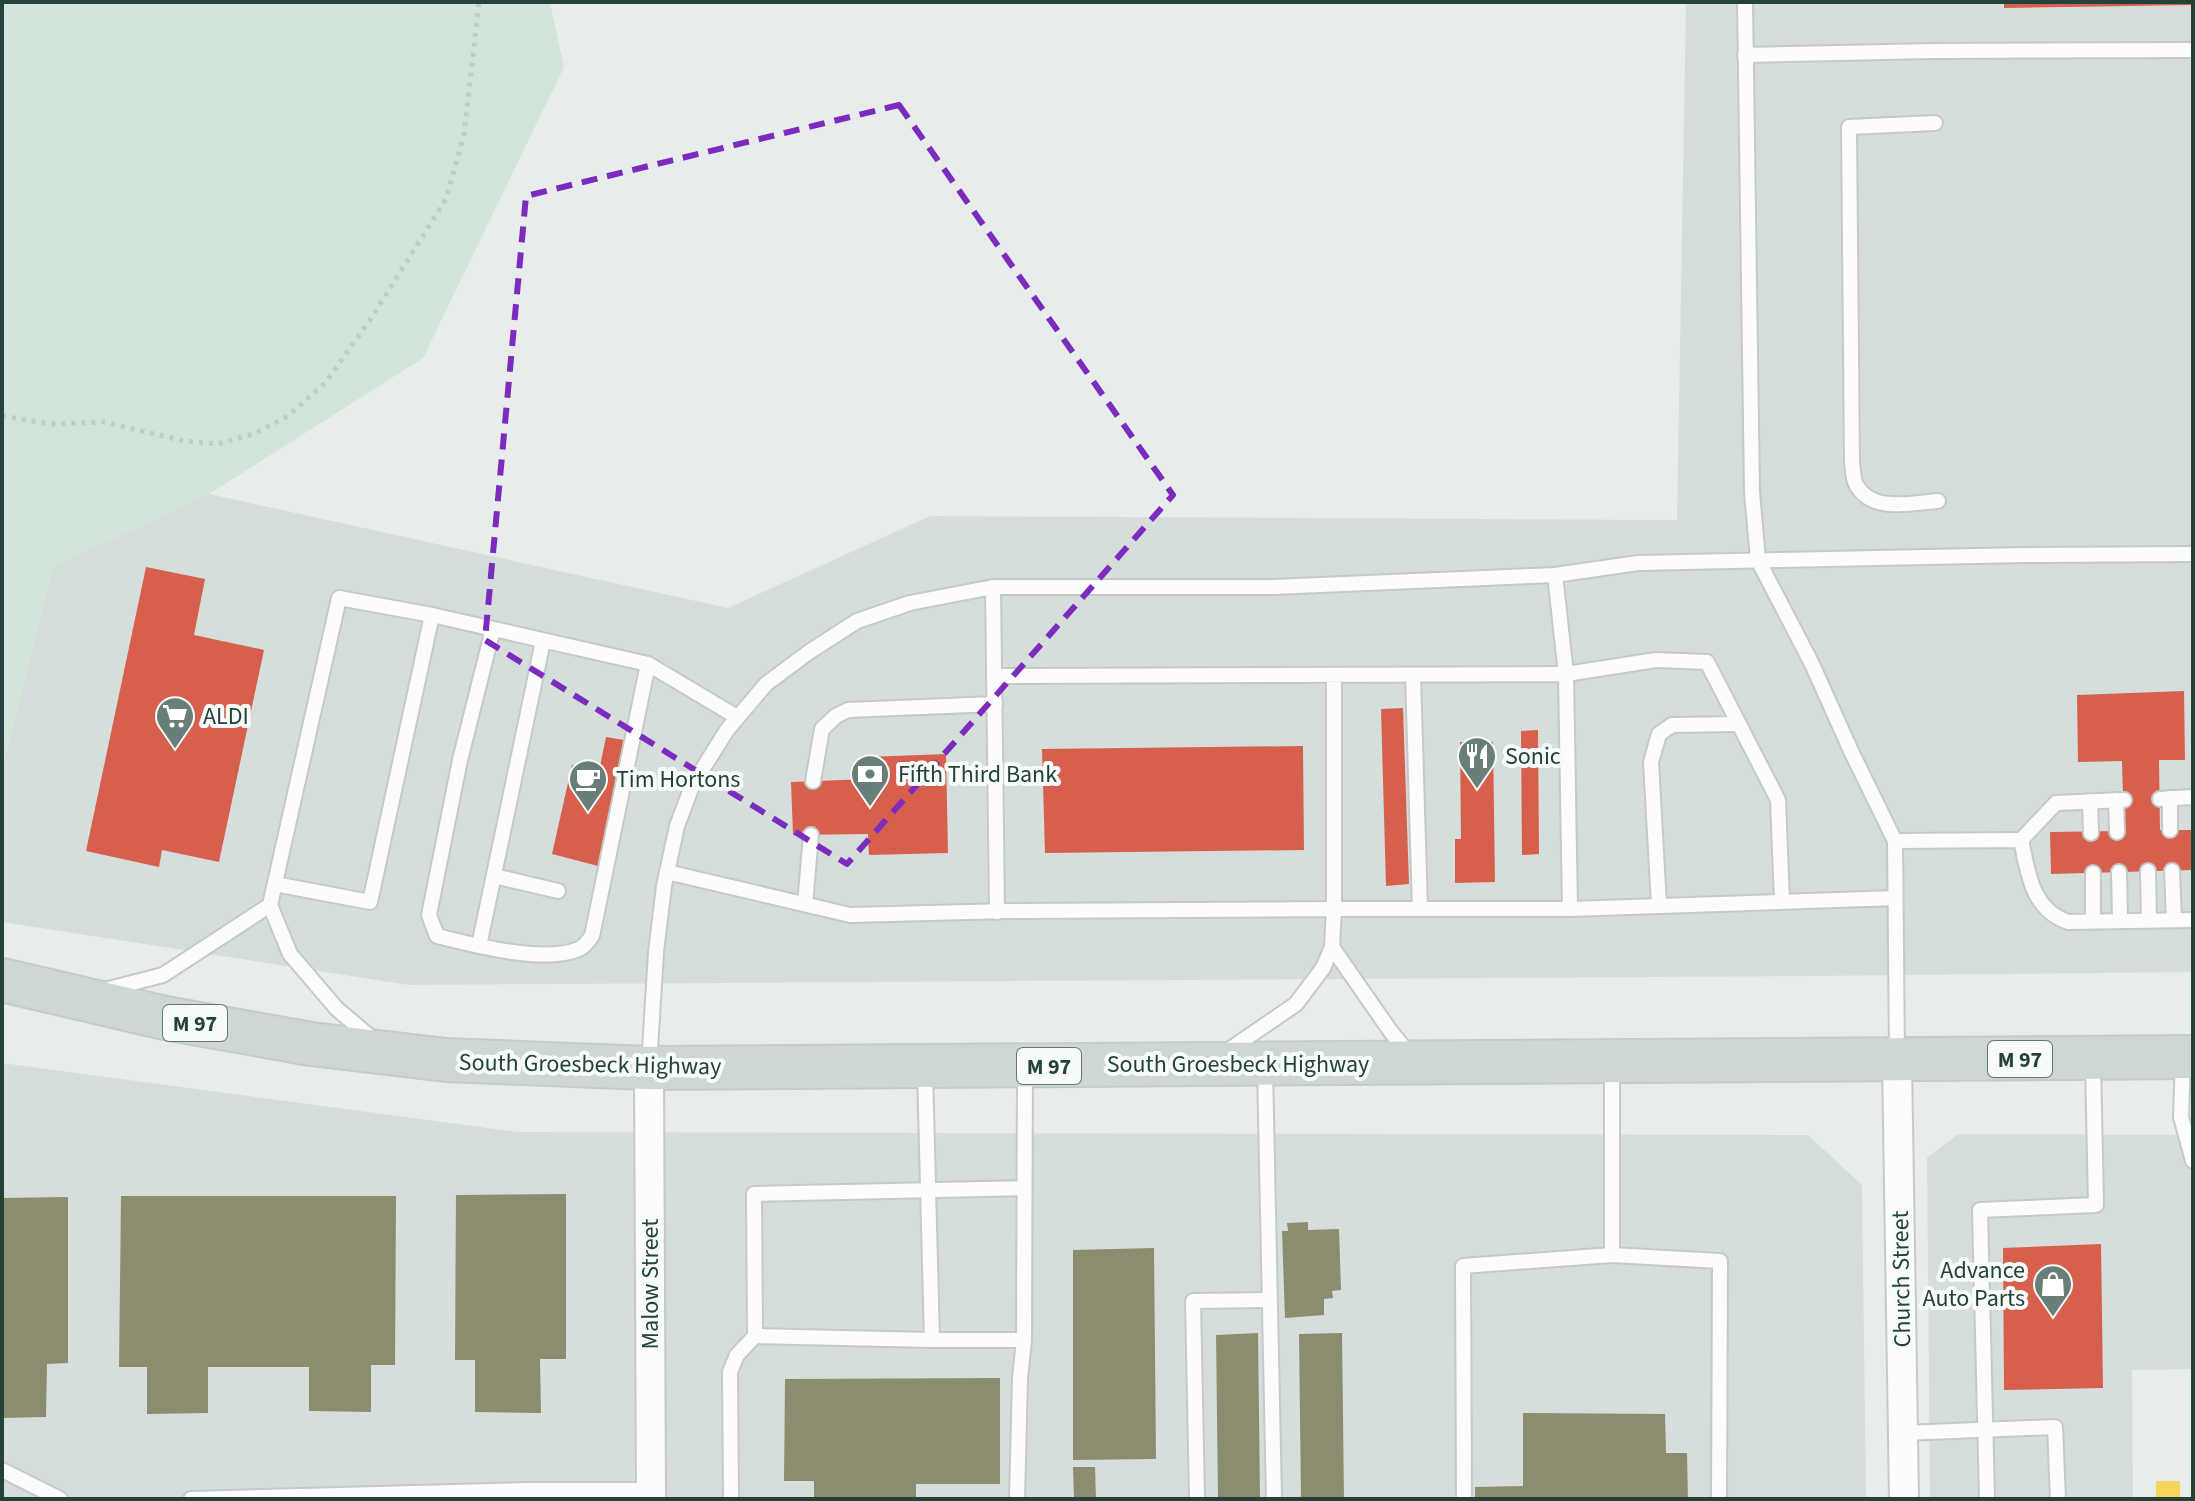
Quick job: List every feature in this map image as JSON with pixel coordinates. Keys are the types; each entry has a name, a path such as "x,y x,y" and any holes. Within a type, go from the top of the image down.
{"main road":[{"name":"South Groesbeck Highway","path":"2,980 165,1018 311,1044 446,1060 649,1068 2188,1058"}],"street":[{"name":"Church Street","path":"1897,1060 1904,1499"},
{"name":"Malow Street","path":"649,1068 651,1495"}],"lane":[{"path":"1745,2 1752,492 1758,560 1812,664 1895,841 1897,1060"},
{"path":"1745,55 2193,50"},
{"path":"1935,123 1849,127 1849,142 1854,481 1863,494 1878,503 1938,501"},
{"path":"649,1068 656,952 667,872 677,826 692,786 727,730 766,684 857,621 910,603 993,587 1273,587 1555,575 1638,563 2193,554"},
{"path":"1555,575 1566,674 1570,909"},
{"path":"993,587 997,912"},
{"path":"391,1054 337,1009 290,954 270,905 339,598 432,615 648,664 737,717"},
{"path":"275,884 370,902 432,615"},
{"path":"493,629 460,760 429,915 437,936 479,946 543,955 563,954 582,948 592,936 648,664"},
{"path":"479,946 543,641"},
{"path":"994,676 1566,674 1656,660 1707,662 1778,800 1782,901"},
{"path":"1210,1065 1296,1004 1323,968 1332,947 1334,675"},
{"path":"1413,675 1420,909"},
{"path":"813,781 822,729 848,710 995,704"},
{"path":"1659,905 1651,762 1659,734 1672,725 1739,724"},
{"path":"2170,830 2165,798 2193,797"},
{"path":"1895,841 2021,840 2056,803 2120,800 2117,832"},
{"path":"2090,801 2091,833"},
{"path":"805,904 811,835"},
{"path":"2021,840 2030,884 2043,906 2059,919 2068,922 2193,920"},
{"path":"2148,871 2149,920"},
{"path":"2172,871 2174,920"},
{"path":"667,872 850,915 1570,909 1895,898"},
{"path":"2119,872 2120,921"},
{"path":"2093,873 2093,921"},
{"path":"494,876 558,891"},
{"path":"76,998 163,975 270,905"},
{"path":"1332,947 1405,1049 1430,1063"},
{"path":"1987,1499 1980,1210 2096,1205 2093,1058"},
{"path":"2188,1058 2181,1117 2193,1161"},
{"path":"1611,1062 1612,1255"},
{"path":"1264,1064 1274,1499"},
{"path":"1017,1499 1024,1340 1025,1066"},
{"path":"925,1067 932,1340"},
{"path":"731,1499 730,1372 737,1355 755,1336 754,1194 1024,1188"},
{"path":"1464,1499 1463,1266 1612,1255 1720,1261 1719,1499"},
{"path":"1197,1499 1193,1301 1269,1300"},
{"path":"755,1336 1024,1340"},
{"path":"1903,1433 2055,1427 2058,1499"},
{"path":"2,1470 60,1499"},
{"path":"191,1499 651,1495"}],"path":[{"path":"2,416 50,424 104,422 184,441 218,444 256,433 288,416 325,383 370,320 446,199 464,135 479,2"}],"highlighted area":[{"path":"899,105 1173,495 847,864 485,640 526,196"}],"shaded area":[{"path":"1686,2 2193,2 2193,972 409,985 2,922 2,769 53,566 209,494 728,608 930,516 1677,520"},
{"path":"2,1063 518,1132 1808,1135 1862,1185 1866,1499 2,1499"},
{"path":"1958,1134 2193,1135 2193,1369 2132,1370 2133,1499 1930,1499 1927,1158"}],"green space":[{"path":"3,2 550,2 564,67 423,358 209,494 53,566 2,769"}],"building: Homes":[{"path":"2156,1481 2180,1481 2180,1499 2156,1499"}],"building: Shops":[{"path":"2004,2 2193,2 2193,5 2004,8"},
{"name":"ALDI","path":"146,567 205,579 194,635 264,650 219,862 162,850 159,867 86,851"},
{"path":"2184,691 2185,760 2159,760 2160,830 2193,830 2193,870 2051,874 2050,832 2124,831 2122,761 2078,762 2077,695"},
{"path":"1403,708 1409,884 1386,886 1381,709"},
{"path":"1538,730 1539,854 1522,855 1521,731"},
{"name":"Tim Hortons","path":"606,737 630,741 602,867 552,854 572,765 599,771"},
{"name":"Sonic","path":"1460,742 1493,742 1495,882 1455,883 1455,839 1461,839"},
{"path":"1303,746 1304,850 1045,853 1042,749"},
{"name":"Fifth Third Bank","path":"946,754 948,853 869,855 868,834 793,835 791,782 867,779 867,757"},
{"name":"Advance Auto Parts","path":"2101,1244 2103,1388 2004,1390 2003,1248"}],"building: Industry":[{"path":"566,1194 566,1359 540,1359 541,1413 475,1412 475,1360 455,1360 456,1195"},
{"path":"121,1196 396,1196 395,1365 371,1365 371,1412 309,1411 309,1367 208,1367 208,1413 147,1414 147,1367 119,1367"},
{"path":"68,1197 68,1363 47,1364 46,1417 2,1418 2,1198"},
{"path":"1308,1222 1308,1230 1339,1229 1341,1290 1332,1291 1333,1298 1324,1299 1324,1315 1285,1318 1282,1231 1288,1231 1287,1223"},
{"path":"1154,1248 1156,1459 1073,1460 1073,1250"},
{"path":"1258,1333 1260,1499 1218,1499 1216,1335"},
{"path":"1342,1333 1344,1499 1301,1499 1299,1334"},
{"path":"1000,1378 1000,1484 916,1484 916,1499 814,1499 814,1481 784,1481 785,1379"},
{"path":"1523,1413 1665,1414 1666,1453 1687,1453 1688,1499 1475,1499 1475,1487 1523,1486"},
{"path":"1073,1467 1095,1467 1096,1499 1074,1499"}],"place":[{"name":"ALDI","path":"175,750"},
{"name":"Sonic","path":"1477,790"},
{"name":"Fifth Third Bank","path":"870,808"},
{"name":"Tim Hortons","path":"588,813"},
{"name":"Advance Auto Parts","path":"2053,1318"}]}
